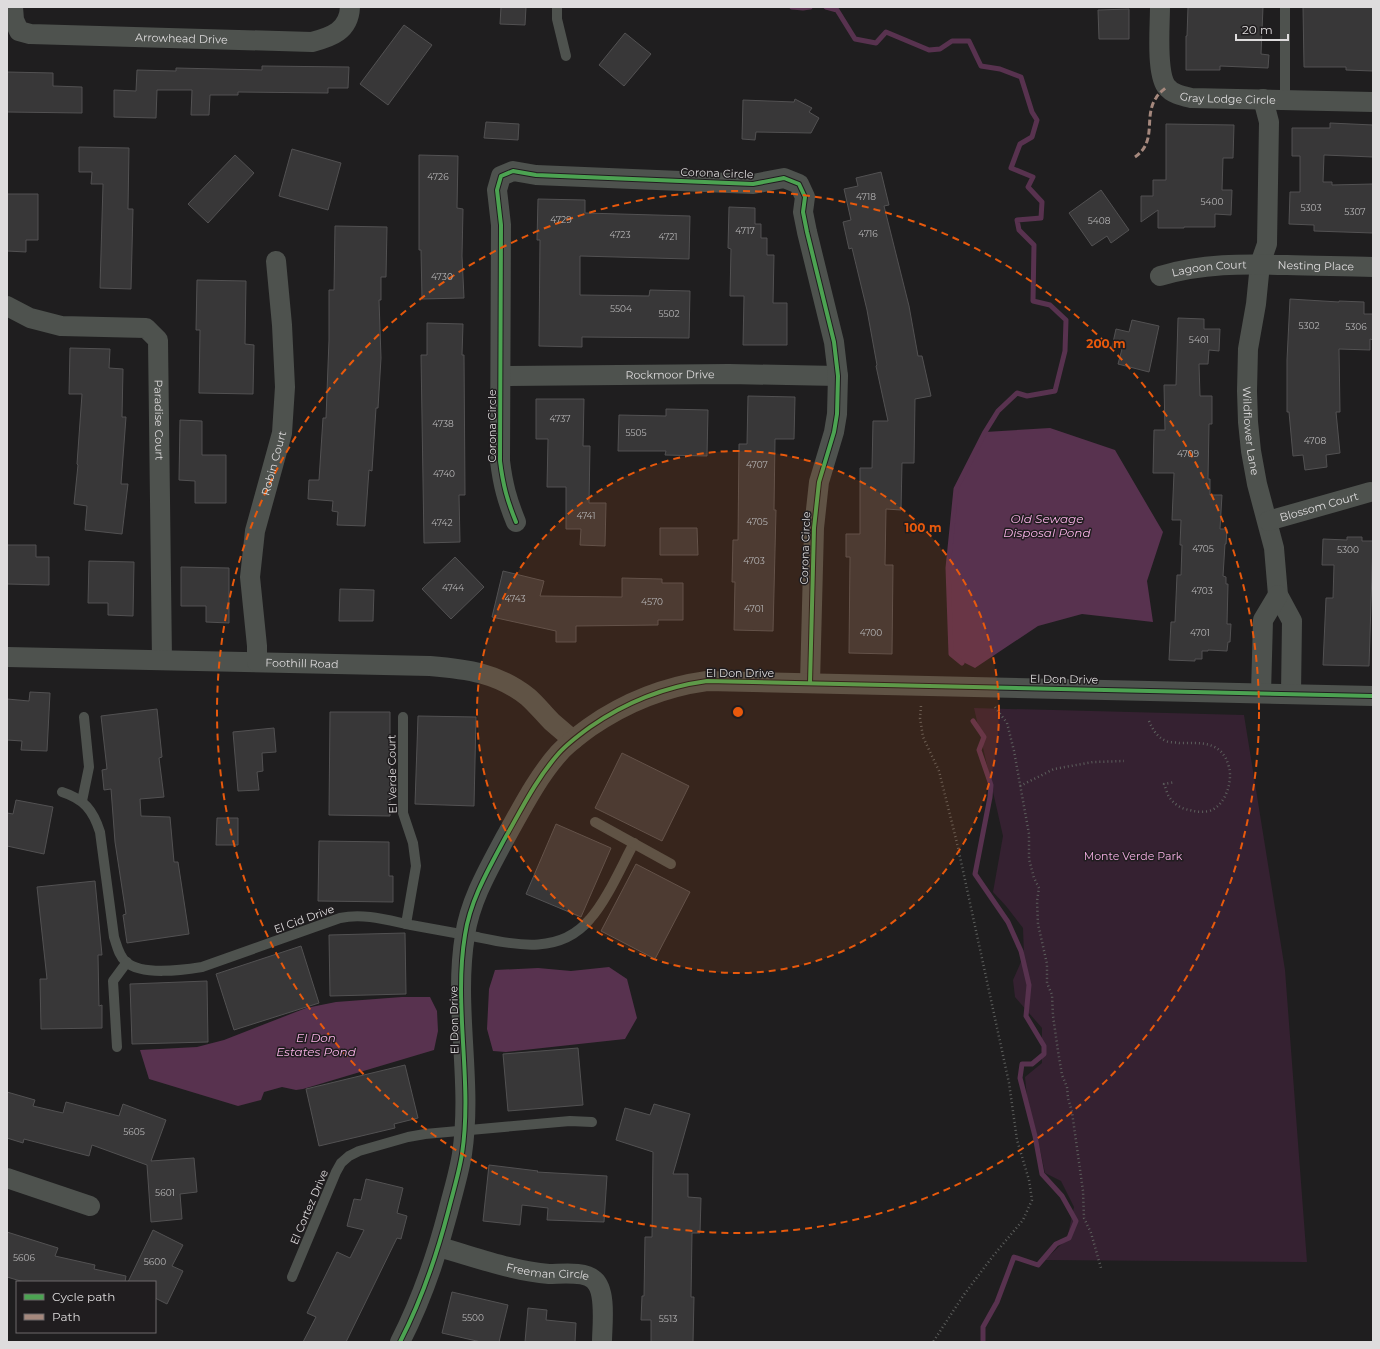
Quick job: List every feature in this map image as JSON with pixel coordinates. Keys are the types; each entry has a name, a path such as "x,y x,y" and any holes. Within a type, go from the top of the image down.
{"street":[{"name":"Arrowhead Drive","path":"14,7 14,20 19,31 30,34 312,42 329,38 342,29 350,12 350,7"},
{"name":"Gray Lodge Circle","path":"1160,7 1160,58 1162,73 1166,87 1177,95 1191,98 1373,102"},
{"name":"Wildflower Lane","path":"1263,99 1256,122 1262,154 1261,205 1253,244 1260,264 1256,304 1248,349 1246,391 1251,451 1257,484 1268,520 1274,548 1278,595 1292,621 1291,693"},
{"name":"Corona Circle","path":"516,522 508,504 502,483 500,461 501,225 497,190 501,176 512,171 536,175 753,184 784,178 799,184 805,197 803,212 834,342 838,376 837,414 834,432 819,482 815,521 810,683"},
{"name":"Robin Court","path":"257,662 257,646 250,577 255,531 282,433 285,387 282,325 276,261"},
{"name":"Nesting Place","path":"1260,264 1373,267"},
{"name":"Lagoon Court","path":"1160,276 1178,271 1214,265 1260,264"},
{"name":"Paradise Court","path":"7,306 30,318 61,326 146,328 158,340 162,660"},
{"name":"Rockmoor Drive","path":"501,376 729,374 838,376"},
{"name":"Blossom Court","path":"1268,520 1370,492"},
{"path":"1261,693 1263,620 1278,595"},
{"name":"Foothill Road","path":"7,657 430,666 461,668 480,672 515,688 528,698 573,740"},
{"name":"El Don Drive","path":"400,1342 424,1292 439,1247 459,1170 462,1152 465,1106 462,981 465,935 475,897 492,861 532,789 545,770 560,752 573,740 620,708 638,699 673,687 707,681 1373,696"},
{"path":"7,1178 90,1206"},
{"name":"Freeman Circle","path":"439,1247 520,1270 548,1274 579,1274 588,1276 595,1280 600,1288 603,1300 602,1342"}],"lane":[{"path":"557,7 557,19 566,56"},
{"path":"1285,7 1285,100"},
{"path":"82,801 89,767 84,717"},
{"name":"El Verde Court","path":"403,717 403,813 413,843 416,866 406,924"},
{"path":"62,792 73,795 90,809 96,819 100,832 114,937 119,951 127,962 113,980 117,1047"},
{"path":"595,822 671,864"},
{"name":"El Cid Drive","path":"127,962 136,968 146,970 187,970 202,967 340,918 353,915 515,945 549,943 572,934 590,919 599,907 634,843"},
{"name":"El Cortez Drive","path":"292,1277 336,1172 341,1163 349,1156 359,1151 408,1137 464,1130 570,1121 592,1122"}],"path":[{"path":"921,706 920,718 924,738 939,771 957,843 1009,1083 1017,1140 1029,1180 1032,1200 1023,1220 976,1279 933,1342"},
{"path":"995,707 1007,723 1020,786 1028,834 1029,859 1034,878 1039,888 1037,901 1038,924 1047,964 1047,983 1052,995 1053,1016 1062,1075 1068,1087 1068,1098 1072,1112 1083,1191 1084,1218 1091,1234 1101,1268"},
{"path":"1149,721 1154,732 1168,742 1202,742 1211,745 1221,753 1229,766 1230,777 1228,791 1220,803 1210,810 1194,812 1179,807 1169,798 1164,784 1175,782"},
{"path":"1020,786 1054,769 1093,762 1124,761"}],"green space":[{"name":"Monte Verde Park","path":"974,708 1244,715 1285,970 1307,1262 1045,1260 1067,1239 1074,1207 1061,1181 1045,1173 1027,1098 1025,1077 1042,1063 1042,1028 1015,997 1013,980 1024,955 1023,928 993,892 1003,836"}],"water":[{"name":"Old Sewage Disposal Pond","path":"1050,428 1115,450 1163,532 1147,581 1153,622 1082,614 1038,626 975,668 951,656 948,568 956,489 985,432"},
{"path":"609,967 627,979 637,1018 625,1039 506,1052 493,1051 487,1029 489,989 495,970 538,968 571,971"},
{"name":"El Don Estates Pond","path":"402,997 430,997 437,1011 438,1031 434,1050 303,1089 296,1090 282,1087 264,1092 261,1100 238,1106 149,1079 140,1050 197,1047 224,1040 306,1008 336,1002"}],"building":[{"path":"501,7 526,7 525,25 500,24"},
{"path":"1188,7 1263,7 1261,54 1269,55 1268,68 1220,66 1220,70 1186,70"},
{"path":"1303,7 1373,7 1373,71 1346,70 1346,67 1304,67"},
{"path":"1129,9 1129,39 1099,39 1098,10"},
{"path":"404,25 432,45 388,105 360,84"},
{"path":"625,33 651,54 624,86 599,65"},
{"path":"262,66 349,67 348,88 328,88 328,93 238,92 238,95 210,95 209,115 191,115 192,90 157,90 156,118 114,117 114,90 136,91 137,70 176,71 176,68 262,70"},
{"path":"7,72 53,73 53,86 82,87 82,113 7,112"},
{"path":"795,99 812,108 809,112 819,118 811,133 756,132 755,140 742,139 743,100 794,102"},
{"path":"486,122 519,124 518,140 484,138"},
{"path":"1330,123 1373,125 1373,157 1324,155 1323,182 1332,182 1332,185 1373,184 1373,233 1314,231 1314,225 1289,224 1290,192 1300,192 1300,156 1292,156 1292,128 1330,128"},
{"path":"1166,124 1234,125 1233,158 1223,158 1222,190 1232,190 1231,215 1215,214 1215,227 1158,228 1158,210 1141,222 1141,196 1153,196 1153,180 1166,180"},
{"path":"79,147 129,148 128,209 133,209 131,289 100,288 103,184 91,184 92,172 79,172"},
{"path":"292,149 341,163 328,210 279,196"},
{"path":"235,155 254,173 208,223 188,204"},
{"path":"419,155 458,156 457,208 463,209 462,256 464,298 422,299 421,250 419,250"},
{"path":"881,172 889,205 884,206 909,306 918,356 922,356 931,396 915,399 914,463 902,463 901,510 886,509 885,565 893,565 892,654 849,653 850,557 846,557 846,534 860,534 860,468 872,468 873,421 888,421 876,366 867,310 852,248 849,249 843,222 851,220 844,189 858,186 856,178"},
{"path":"1101,190 1129,230 1111,243 1107,236 1092,246 1069,213"},
{"path":"7,194 38,194 38,240 26,240 26,252 7,251"},
{"path":"538,199 585,200 585,213 690,216 689,259 580,256 580,295 649,296 650,290 690,291 689,338 582,337 582,347 539,346 540,240 537,240"},
{"path":"729,207 755,208 755,224 761,224 761,238 767,238 767,255 774,255 773,303 787,303 787,345 743,345 744,296 730,296 731,249 728,248"},
{"path":"335,226 387,227 386,277 381,277 381,300 379,300 381,358 378,408 376,408 372,471 369,470 365,526 337,525 338,512 332,511 333,501 308,499 309,480 319,480 323,418 326,418 329,290 334,290"},
{"path":"197,280 246,281 245,344 254,345 253,394 199,393 200,330 196,330"},
{"path":"1290,299 1364,302 1364,314 1373,314 1373,340 1370,339 1370,350 1339,349 1340,412 1336,412 1340,453 1326,455 1327,467 1305,470 1303,455 1293,456 1289,412 1287,412 1287,360"},
{"path":"1178,318 1204,319 1204,329 1220,329 1219,351 1209,350 1208,364 1199,364 1200,396 1212,396 1212,424 1209,424 1208,479 1210,479 1210,495 1222,495 1220,529 1227,529 1223,576 1226,577 1226,584 1228,584 1227,624 1231,624 1230,642 1228,642 1227,651 1202,651 1202,659 1195,659 1195,661 1169,660 1171,622 1175,622 1177,575 1181,575 1181,520 1172,520 1174,473 1153,473 1154,430 1165,430 1164,385 1176,385"},
{"path":"1132,320 1159,326 1149,372 1118,364 1122,349 1112,347 1116,329 1129,332"},
{"path":"427,323 463,324 462,355 464,355 465,495 459,495 460,542 424,543 421,355 427,355"},
{"path":"70,348 110,349 109,368 123,369 122,417 126,417 121,484 128,484 122,534 85,530 87,506 74,504 82,394 69,394"},
{"path":"748,396 795,397 794,439 775,439 774,510 776,510 773,631 734,630 735,582 732,582 733,540 738,540 739,444 747,444"},
{"path":"536,399 584,399 583,446 590,446 589,503 606,503 605,546 580,545 581,529 566,529 566,487 547,487 548,439 536,439"},
{"path":"666,409 708,410 707,456 665,455 666,451 618,451 619,415 666,416"},
{"path":"180,420 202,421 202,455 226,455 226,503 195,503 195,481 179,480"},
{"path":"660,528 697,528 698,555 660,555"},
{"path":"1347,537 1362,537 1362,541 1373,541 1369,666 1323,665 1326,598 1333,598 1334,565 1322,565 1323,539 1347,540"},
{"path":"7,545 36,545 36,557 49,557 49,585 7,584"},
{"path":"455,557 484,587 451,619 422,589"},
{"path":"89,561 134,562 133,616 108,615 108,603 88,603"},
{"path":"181,567 229,568 229,623 206,622 206,606 181,606"},
{"path":"503,571 544,581 540,596 622,597 622,578 662,579 662,583 683,583 683,620 658,620 658,625 576,626 576,642 556,642 556,631 492,617"},
{"path":"340,589 374,590 373,621 339,621"},
{"path":"30,692 50,693 47,751 21,750 22,741 7,740 7,699 29,701"},
{"path":"157,709 162,757 159,758 164,797 140,799 141,816 170,817 174,862 178,862 189,934 127,943 123,915 126,914 115,842 111,789 104,790 102,770 107,769 101,716"},
{"path":"330,712 390,712 390,816 329,815"},
{"path":"418,716 476,717 474,806 415,804"},
{"path":"274,728 276,752 262,753 263,771 257,772 259,790 238,791 233,732"},
{"path":"622,753 689,786 662,841 595,808"},
{"path":"16,800 53,807 44,854 7,846 7,813 13,814"},
{"path":"217,818 238,818 238,845 216,845"},
{"path":"556,824 611,848 581,917 526,894"},
{"path":"319,841 389,842 389,876 393,876 393,902 318,901"},
{"path":"636,864 690,892 655,959 601,931"},
{"path":"95,881 102,955 98,955 99,1006 102,1005 102,1028 41,1029 40,979 47,979 37,887"},
{"path":"405,933 406,994 330,996 329,935"},
{"path":"301,946 319,1003 234,1030 216,974"},
{"path":"207,981 208,1042 132,1044 130,984"},
{"path":"578,1048 583,1105 508,1111 503,1054"},
{"path":"405,1065 418,1118 394,1124 395,1128 319,1146 306,1089"},
{"path":"7,1092 35,1100 33,1106 63,1113 66,1102 119,1116 123,1104 166,1120 151,1161 194,1158 197,1192 180,1194 182,1219 151,1222 147,1165 92,1145 89,1156 24,1139 23,1143 7,1138"},
{"path":"654,1104 690,1114 673,1174 688,1174 688,1197 701,1198 700,1233 692,1233 691,1297 694,1297 693,1342 651,1342 651,1320 641,1320 642,1296 644,1296 645,1237 652,1237 653,1152 616,1140 625,1108 650,1115"},
{"path":"489,1165 538,1171 537,1172 607,1176 604,1222 547,1220 548,1208 522,1205 520,1225 483,1221"},
{"path":"366,1179 403,1188 397,1213 407,1216 401,1239 397,1238 346,1342 303,1342 316,1317 307,1313 337,1252 350,1258 364,1230 347,1226 354,1199 361,1200"},
{"path":"153,1230 183,1245 172,1266 183,1271 167,1304 156,1298 156,1281 128,1281"},
{"path":"7,1232 58,1248 55,1256 95,1265 94,1269 126,1276 125,1281 21,1281 7,1277"},
{"path":"452,1292 508,1305 499,1342 481,1342 442,1333"},
{"path":"528,1308 547,1310 546,1320 576,1323 575,1342 525,1342"}],"waterway":[{"path":"792,7 810,7"},
{"path":"826,7 837,10 855,39 876,43 886,32 929,50 940,49 952,41 969,41 981,66 1000,69 1021,77 1032,112 1037,120 1032,137 1020,144 1011,168 1033,177 1028,187 1042,202 1041,218 1017,220 1019,230 1034,245 1033,301 1050,305 1066,320 1065,351 1055,391 1027,396 1017,393 998,411 985,432 956,489 948,568 951,654 962,663"},
{"path":"973,721 984,737 979,750 991,785 975,874 1008,922 1021,951 1029,985 1026,1016 1044,1046 1044,1054 1032,1064 1022,1064 1020,1078 1035,1136 1042,1174 1062,1196 1076,1221 1069,1238 1056,1244 1038,1265 1014,1257 997,1302 983,1327 983,1342"}],"marked path":[{"path":"1135,157 1142,151 1146,144 1152,105 1158,95 1167,87"}],"cycle path":[{"path":"516,522 502,478 500,461 501,225 497,190 501,176 513,171 536,175 753,184 784,178 799,184 805,197 803,212 834,342 838,376 837,414 834,432 819,482 814,528 810,683"},
{"path":"400,1342 422,1294 439,1246 458,1175 462,1154 465,1127 465,1072 461,989 462,962 467,922 480,886 536,784 562,749 590,727 617,710 646,697 675,687 707,681 1373,696"}]}
